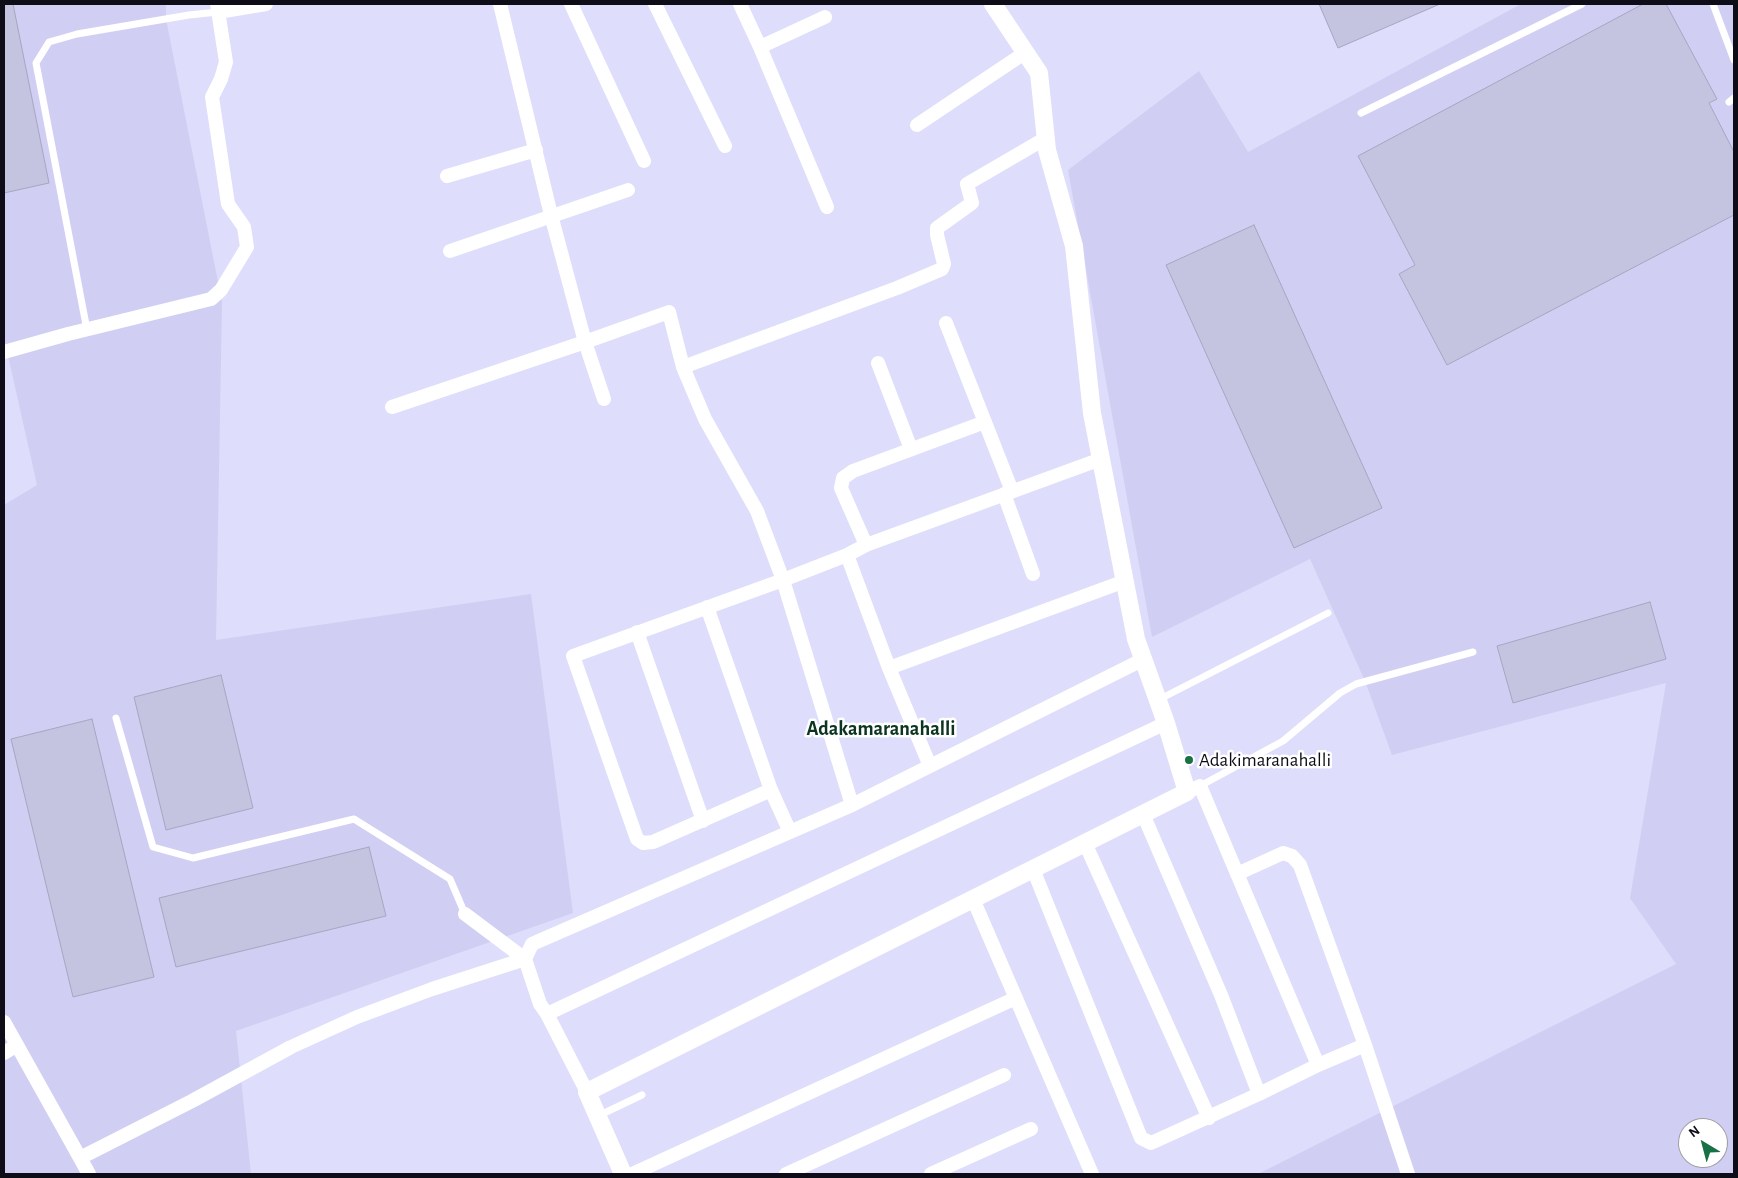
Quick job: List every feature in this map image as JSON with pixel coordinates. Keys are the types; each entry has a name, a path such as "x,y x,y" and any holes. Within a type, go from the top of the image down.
{"street":[{"path":"4,352 211,299 222,290 247,247 244,227 228,204 212,97 221,79 226,62 218,8 266,4"},
{"path":"500,4 551,216 585,342 604,399"},
{"path":"571,4 644,161"},
{"path":"655,4 724,146"},
{"path":"740,4 760,47 826,207"},
{"path":"993,4 1039,73 1048,150 1074,246 1092,413 1136,639 1166,723 1193,789 1237,874 1318,1065"},
{"path":"760,47 825,17"},
{"path":"917,125 1026,52"},
{"path":"683,367 897,288 942,269 944,264 937,236 938,228 972,203 967,184 1046,138"},
{"path":"447,176 536,150"},
{"path":"450,251 628,190"},
{"path":"392,407 669,312 683,367 704,419 757,511 783,580 852,805"},
{"path":"946,323 985,422 1033,574"},
{"path":"878,363 911,449"},
{"path":"866,545 841,488 843,478 852,471 985,422"},
{"path":"771,790 654,842 643,843 637,839 573,656 783,580 866,545 1101,459"},
{"path":"847,554 889,668 930,766"},
{"path":"889,668 1125,581"},
{"path":"707,607 771,790 790,832"},
{"path":"637,632 703,821"},
{"path":"80,1158 192,1101 291,1047 357,1017 432,989 525,960 532,944 852,805 1144,659"},
{"path":"548,1014 1166,723"},
{"path":"587,1092 1193,789"},
{"path":"1143,814 1222,995 1259,1094"},
{"path":"1085,843 1209,1118"},
{"path":"1237,874 1283,853 1292,856 1300,864 1365,1044 1408,1174"},
{"path":"1033,869 1141,1138 1151,1143 1209,1118 1365,1044"},
{"path":"973,899 1092,1174"},
{"path":"465,914 525,960 540,1004 548,1014 587,1092 623,1174"},
{"path":"632,1174 1016,998"},
{"path":"4,1022 89,1174"},
{"path":"4,1053 17,1045"},
{"path":"786,1174 1004,1074"},
{"path":"931,1174 1031,1129"}],"lane":[{"path":"1361,113 1582,4"},
{"path":"1713,4 1734,60"},
{"path":"87,330 36,63 49,42 77,34 189,15 218,8"},
{"path":"1158,700 1328,613"},
{"path":"1193,789 1284,742 1340,693 1356,684 1473,652"},
{"path":"116,718 153,847 193,858 354,819 450,879 465,914"},
{"path":"598,1117 642,1095"}],"shaded area":[{"path":"4,4 166,4 166,19 222,302 216,640 531,594 573,913 236,1031 251,1174 4,1174 4,505 37,485 4,338"},
{"path":"1521,4 1734,4 1734,1174 1258,1174 1676,964 1630,898 1666,683 1392,755 1365,681 1310,559 1152,637 1068,170 1199,71 1248,152"}],"building":[{"path":"4,4 13,4 49,183 4,193"},
{"path":"1319,4 1440,4 1338,48"},
{"path":"1643,4 1666,4 1717,99 1709,103 1734,152 1734,215 1447,365 1399,274 1415,265 1358,156"},
{"path":"1254,225 1382,508 1294,548 1166,265"},
{"path":"1650,602 1666,659 1513,703 1497,646"},
{"path":"221,675 253,808 166,830 134,697"},
{"path":"92,719 154,977 73,997 11,739"},
{"path":"369,847 386,916 176,967 159,898"}],"place":[{"name":"Adakimaranahalli","path":"1189,760"}],"district":[{"name":"Adakamaranahalli","path":"881,729"}]}
